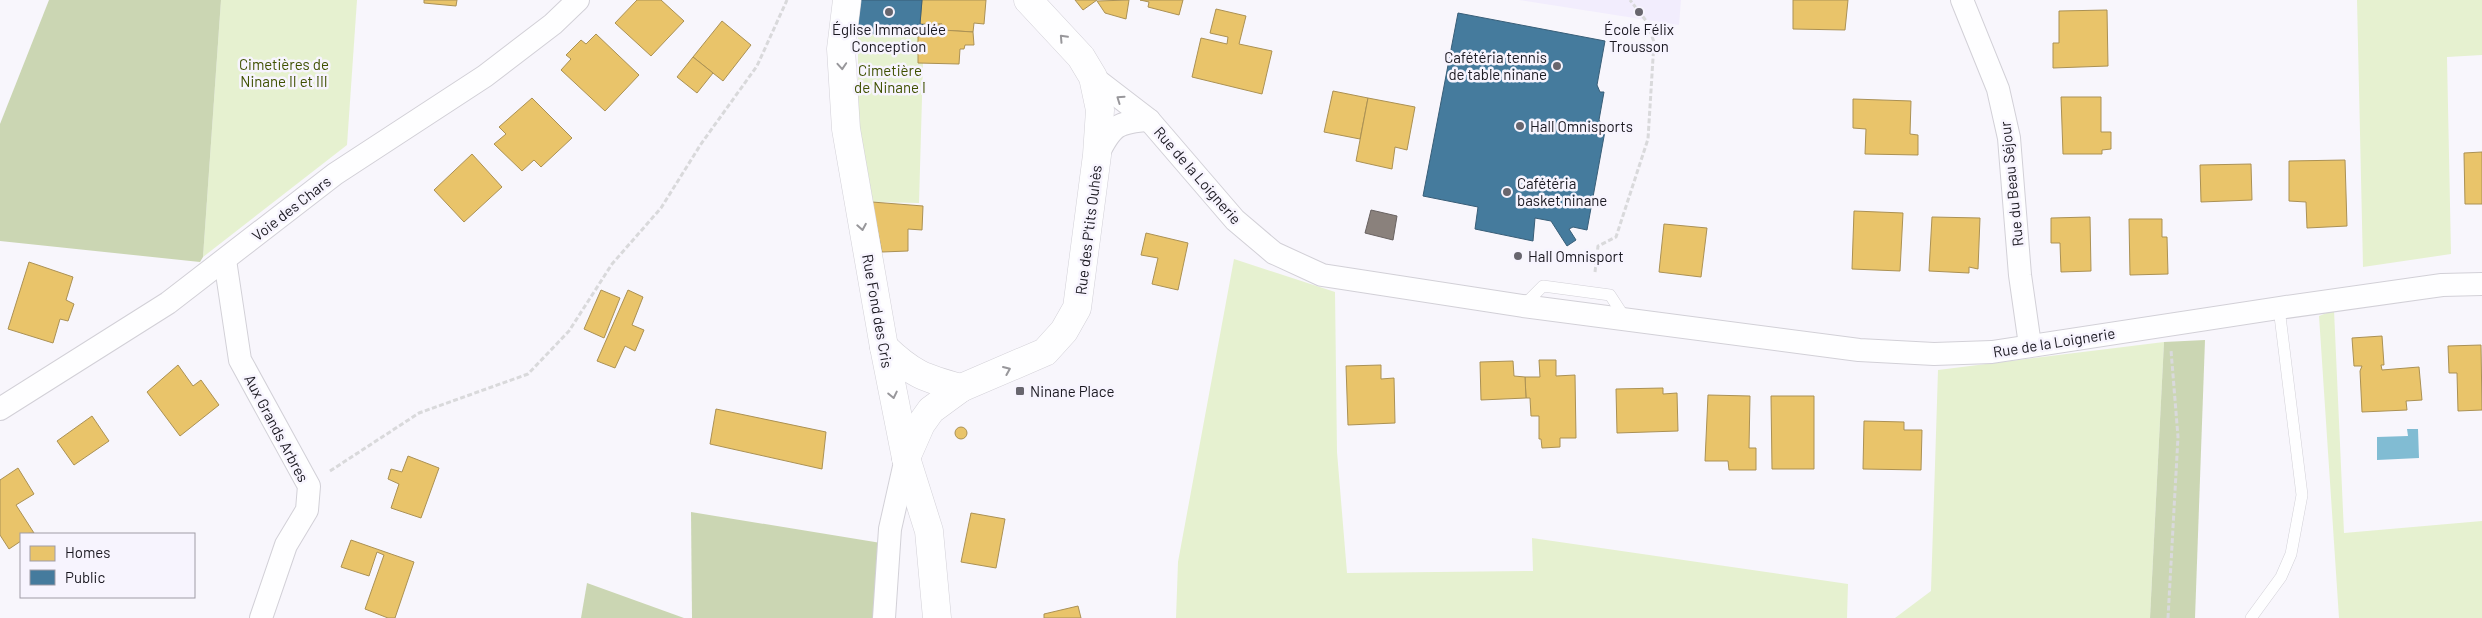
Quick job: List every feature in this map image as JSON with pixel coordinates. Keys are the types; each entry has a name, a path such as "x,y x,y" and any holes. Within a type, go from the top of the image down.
{"street":[{"name":"Voie des Chars","path":"0,409 168,303 335,174 485,76 553,24 578,0"},
{"name":"Rue Fond des Cris","path":"847,0 841,49 846,129 884,347 906,458 929,532 938,618"},
{"name":"Rue de la Loignerie","path":"1028,0 1080,57 1093,77 1149,120 1235,220 1274,253 1322,275 1523,306 1859,350 1934,354 1992,352 2169,324 2442,285 2482,284"},
{"name":"Rue du Beau Séjour","path":"1962,0 1998,88 2010,138 2020,276 2030,345"},
{"name":"Rue des P'tits Ouhès","path":"906,458 921,424 931,410 961,388 1045,352 1064,331 1077,308 1097,155 1100,110 1093,77"},
{"name":"Rue des P'tits Ouhès","path":"1097,155 1111,130 1121,124 1149,120"},
{"name":"Aux Grands Arbres","path":"225,260 240,360 309,486 307,510 286,545 261,618"},
{"path":"884,347 905,367 921,376 961,388"},
{"path":"884,618 890,529 906,458"}],"lane":[{"path":"1523,306 1543,286 1610,296 1626,319"},
{"path":"2251,618 2281,577 2291,554 2302,495 2279,308"}],"path":[{"path":"309,486 419,413 528,374 569,331 612,264 661,208 701,144 757,66 787,0"},
{"path":"1592,293 1598,246 1616,237 1648,139 1654,42 1647,22 1630,0"},
{"path":"2168,618 2178,437 2169,324"}],"shaded area":[{"name":"École Félix Trousson","path":"1519,0 1681,0 1679,25"}],"green space":[{"path":"49,0 221,0 203,257 200,262 0,241 0,124"},
{"name":"Cimetières de Ninane II et III","path":"221,0 357,0 347,145 203,257"},
{"path":"2357,0 2482,0 2482,55 2447,57 2451,254 2363,267"},
{"name":"Cimetière de Ninane I","path":"858,33 918,36 918,63 923,63 919,203 873,202 858,117"},
{"path":"1234,259 1335,292 1337,452 1347,573 1533,571 1532,538 1848,584 1847,618 1176,618 1178,562"},
{"path":"2334,310 2344,533 2482,521 2482,618 2339,618 2319,316"},
{"path":"2205,340 2195,618 2150,618 2164,342"},
{"path":"2164,342 2150,618 1895,618 1931,591 1938,370"},
{"path":"691,512 881,543 873,618 692,618"},
{"path":"587,583 684,618 581,618"}],"water":[{"path":"2407,429 2418,429 2419,458 2377,460 2377,437 2408,436"}],"building: Homes":[{"path":"424,0 457,0 456,6 424,3"},
{"path":"637,0 661,0 684,21 651,56 615,23"},
{"path":"922,0 986,0 984,24 974,23 973,32 942,30 942,24 920,24"},
{"path":"1075,0 1097,0 1083,10"},
{"path":"1129,0 1126,19 1105,13 1097,1"},
{"path":"1140,0 1183,0 1179,15 1148,7 1149,2"},
{"path":"1793,0 1848,0 1845,30 1793,29"},
{"path":"1216,9 1246,16 1239,44 1272,51 1262,94 1192,77 1201,38 1227,44 1228,37 1210,33"},
{"path":"2107,10 2108,66 2053,68 2053,43 2059,43 2059,11"},
{"path":"722,21 751,45 723,81 693,57"},
{"path":"942,24 942,30 973,32 974,45 965,45 964,49 960,49 959,64 918,63 918,36 924,36 924,25"},
{"path":"596,34 639,75 605,111 561,70 571,59 566,55 581,40 586,44"},
{"path":"693,57 713,73 697,93 677,77"},
{"path":"1333,91 1368,98 1360,139 1324,132"},
{"path":"2061,97 2101,97 2101,132 2111,132 2111,149 2102,150 2102,154 2063,154"},
{"path":"532,98 572,138 541,167 534,160 522,171 494,144 506,134 499,127"},
{"path":"1368,98 1415,107 1407,150 1395,147 1392,169 1356,161"},
{"path":"1853,99 1911,101 1910,134 1918,135 1918,155 1865,154 1866,129 1853,128"},
{"path":"2482,152 2482,204 2465,204 2464,153"},
{"path":"472,154 502,187 464,222 434,190"},
{"path":"2345,160 2347,226 2307,228 2306,202 2289,201 2289,161"},
{"path":"2251,164 2252,200 2201,202 2200,165"},
{"path":"872,202 923,206 922,230 908,229 908,251 882,252"},
{"path":"1854,211 1903,213 1900,271 1852,269"},
{"path":"1932,217 1980,218 1978,269 1969,267 1969,273 1929,271"},
{"path":"2090,217 2091,271 2061,272 2060,243 2051,243 2051,218"},
{"path":"2129,219 2162,219 2162,237 2167,237 2168,274 2130,275"},
{"path":"1664,224 1707,228 1701,277 1659,272"},
{"path":"1146,233 1188,243 1178,290 1152,284 1158,258 1141,255"},
{"path":"29,262 73,277 66,300 74,304 68,321 60,319 53,343 8,329"},
{"path":"601,290 620,298 604,338 584,329"},
{"path":"628,290 643,297 632,325 644,330 635,351 625,346 615,368 597,361"},
{"path":"2382,336 2384,365 2381,365 2382,370 2419,367 2422,400 2406,401 2407,410 2362,412 2360,371 2362,366 2354,366 2352,338"},
{"path":"2481,345 2482,410 2458,411 2457,373 2449,373 2448,346"},
{"path":"1539,360 1556,360 1556,376 1575,375 1576,438 1560,438 1560,447 1542,448 1541,439 1539,439 1539,416 1531,416 1530,398 1526,398 1525,377 1540,377"},
{"path":"1513,361 1514,376 1525,377 1526,398 1481,400 1480,362"},
{"path":"178,365 193,386 201,380 219,405 180,436 147,392"},
{"path":"1381,365 1381,379 1394,378 1395,423 1348,425 1346,366"},
{"path":"1663,388 1663,394 1677,393 1678,431 1617,433 1616,389"},
{"path":"1708,395 1750,396 1749,448 1756,448 1756,470 1729,470 1728,461 1705,461"},
{"path":"1771,396 1814,396 1814,469 1772,469"},
{"path":"716,409 826,432 822,469 710,444"},
{"path":"92,416 109,441 74,465 57,441"},
{"path":"1864,421 1904,422 1904,430 1922,430 1921,470 1863,469"},
{"path":"963,427 966,428 966,438 959,439 956,438 955,431 956,428"},
{"path":"408,456 439,468 421,518 391,508 399,484 388,479 391,469 402,472"},
{"path":"18,468 34,494 16,505 34,533 20,533 20,542 9,549 0,535 0,480"},
{"path":"971,513 1005,519 996,568 961,562"},
{"path":"351,540 414,562 395,618 388,618 365,609 384,555 377,552 369,576 341,567"},
{"path":"1078,606 1081,618 1044,618 1044,614"}],"building: Public":[{"name":"Église Immaculée Conception","path":"858,0 922,0 920,24 924,25 924,36 855,33"},
{"name":"Hall Omnisports","path":"1458,13 1605,41 1597,85 1600,92 1604,92 1599,120 1605,131 1587,230 1573,227 1569,229 1576,240 1567,246 1551,221 1535,218 1533,241 1475,229 1478,207 1423,196"}],"building: Industry":[{"path":"1371,210 1397,216 1393,240 1365,233"}],"place":[{"name":"Église Immaculée Conception","path":"889,12"},
{"name":"École Félix Trousson","path":"1639,12"},
{"name":"Cafétéria tennis de table ninane","path":"1557,66"},
{"name":"Hall Omnisports","path":"1520,126"},
{"name":"Cafétéria basket ninane","path":"1507,192"},
{"name":"Hall Omnisport","path":"1518,256"},
{"name":"Ninane Place","path":"1020,391"}]}
